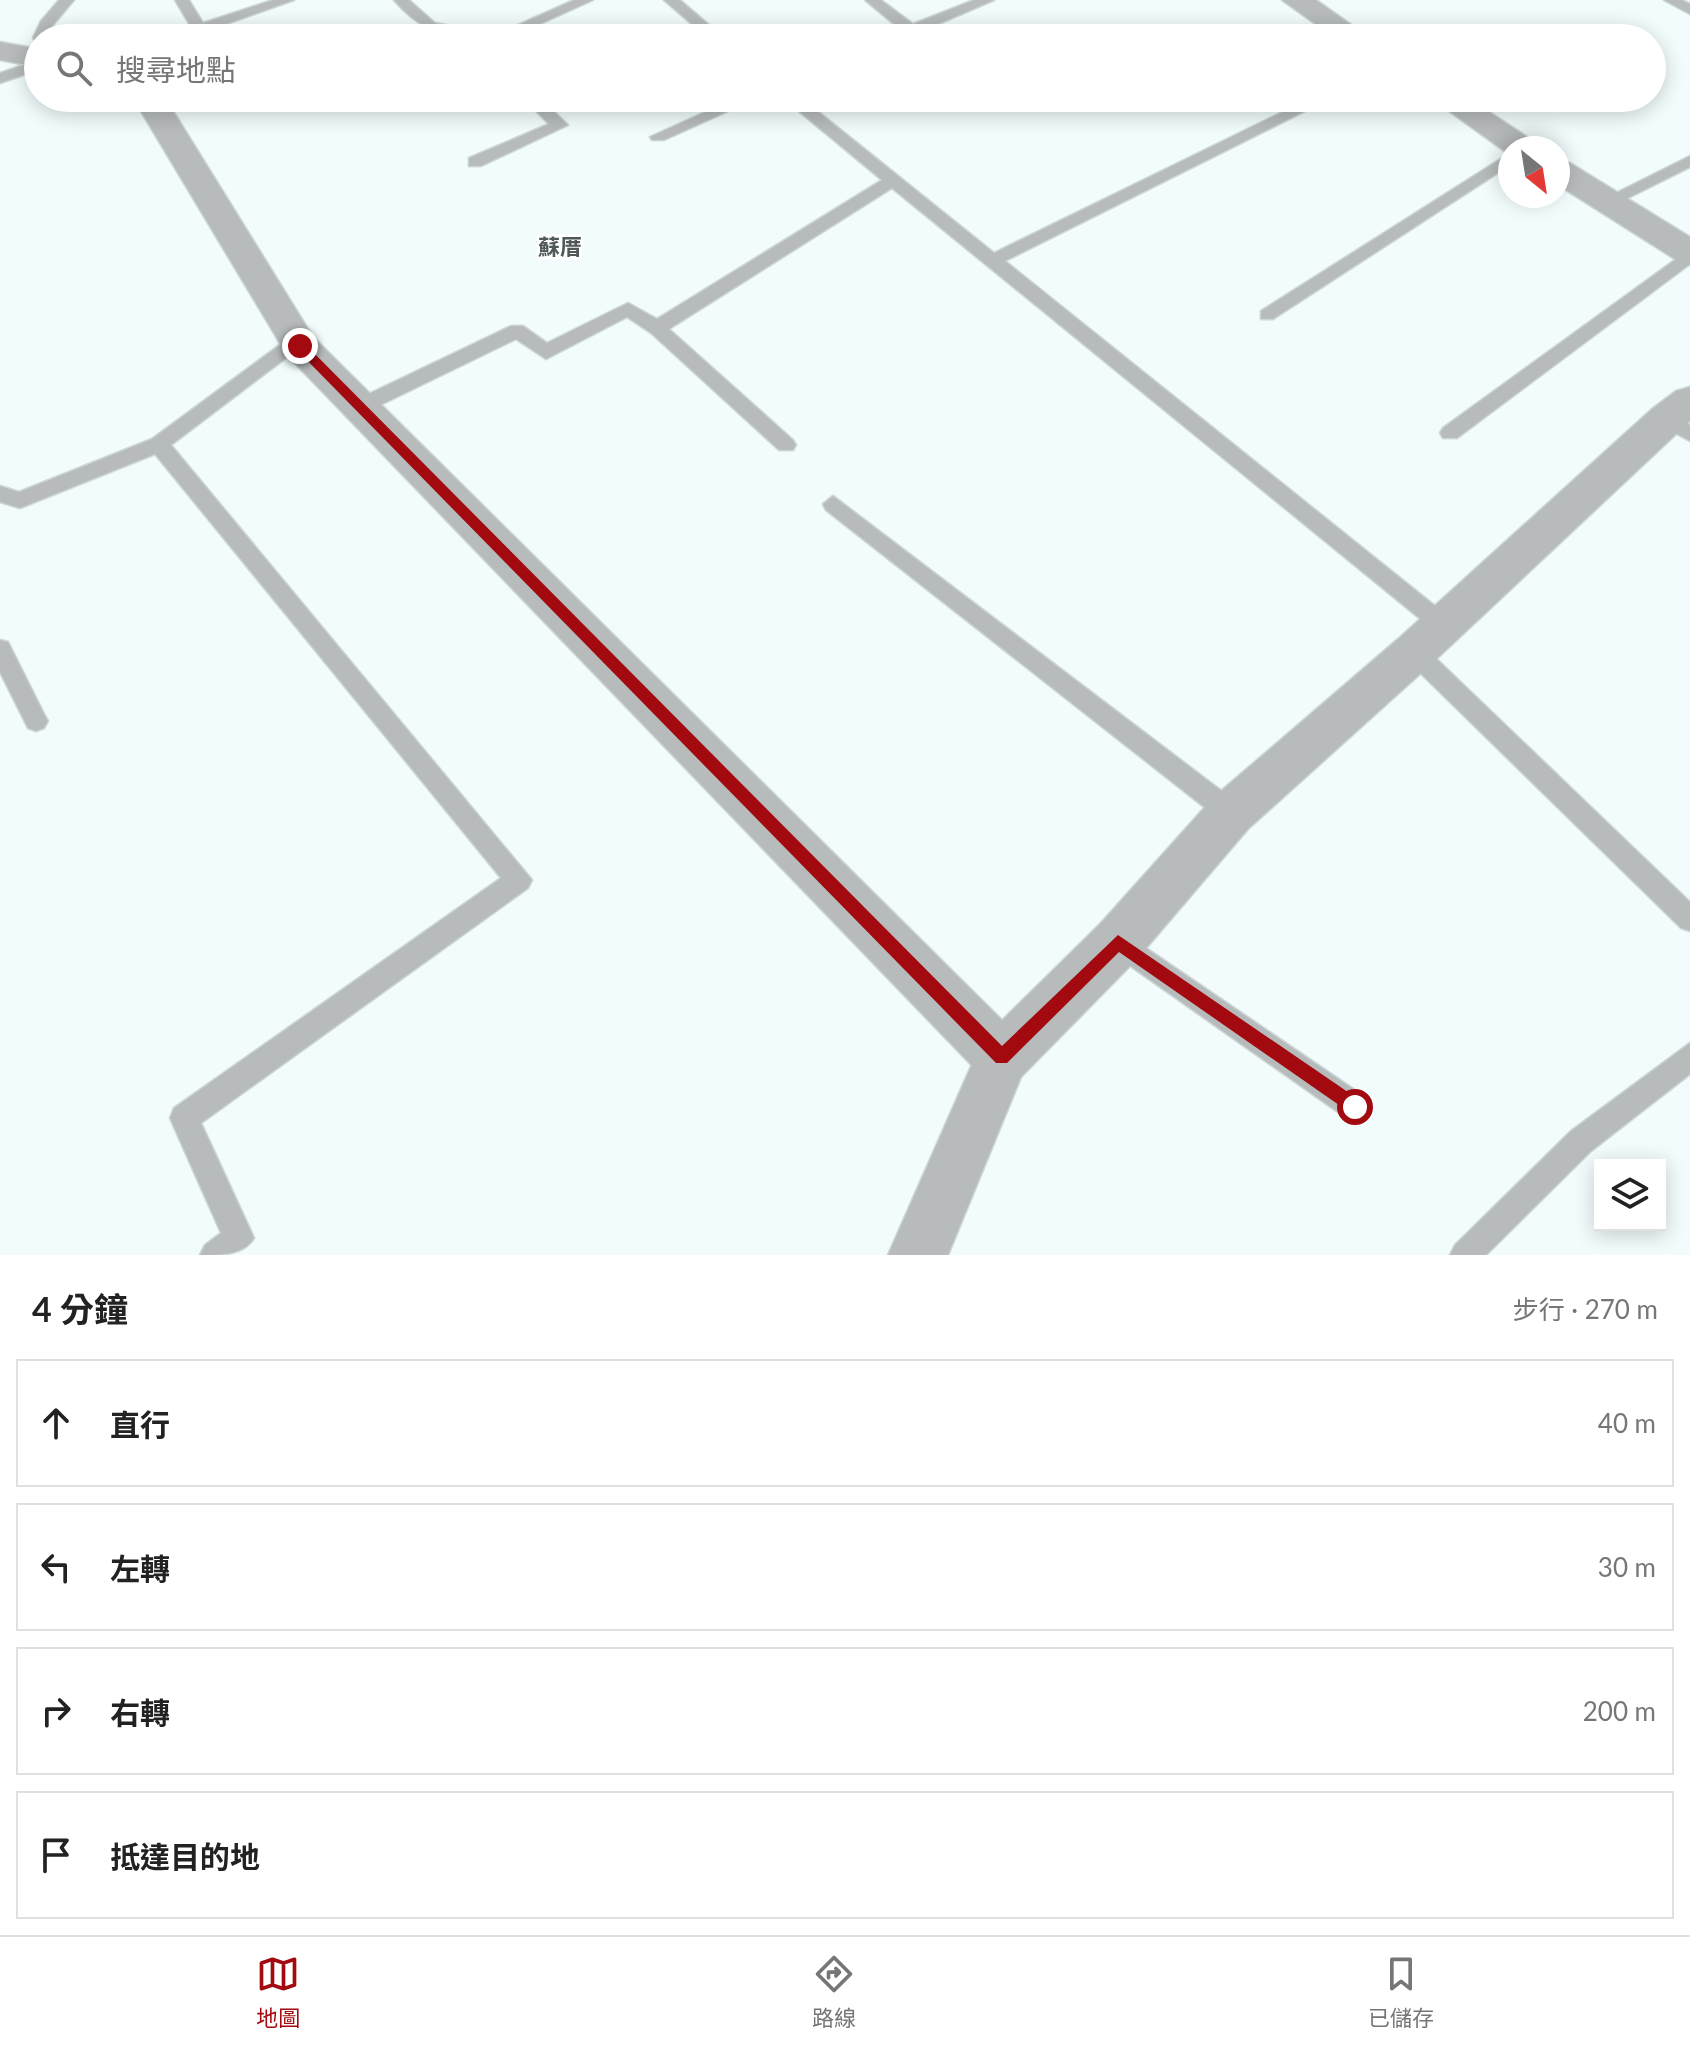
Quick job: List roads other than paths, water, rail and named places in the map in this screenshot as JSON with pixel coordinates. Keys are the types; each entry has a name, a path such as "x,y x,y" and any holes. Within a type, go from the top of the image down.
{"street":[{"path":"1296,0 1333,24"},
{"path":"0,51 24,52"},
{"path":"158,112 296,340 1002,1058"},
{"path":"1468,112 1504,136"},
{"path":"1570,177 1690,254"},
{"path":"918,1255 1002,1058 1118,942 1231,813 1682,418"}],"lane":[{"path":"46,24 67,0"},
{"path":"182,0 197,24"},
{"path":"215,24 287,0"},
{"path":"401,0 428,24"},
{"path":"529,24 586,0"},
{"path":"671,0 700,24"},
{"path":"872,0 903,24"},
{"path":"937,24 987,0"},
{"path":"1671,0 1690,10"},
{"path":"0,78 24,62"},
{"path":"475,162 560,125 546,112"},
{"path":"658,137 716,112"},
{"path":"808,112 993,260 1428,638 1690,919"},
{"path":"993,260 1294,112"},
{"path":"1608,201 1690,161"},
{"path":"1267,315 1498,166"},
{"path":"657,328 892,181"},
{"path":"1450,433 1690,254"},
{"path":"361,406 517,331 546,352 628,309 657,328 786,445"},
{"path":"0,494 20,500 159,444 296,340"},
{"path":"159,444 519,880 184,1118 239,1238 215,1255"},
{"path":"833,504 1231,813"},
{"path":"0,649 36,721"},
{"path":"1118,942 1355,1107"},
{"path":"1465,1255 1581,1141 1690,1057"}],"district":[{"name":"蘇厝","path":"560,247"}]}
